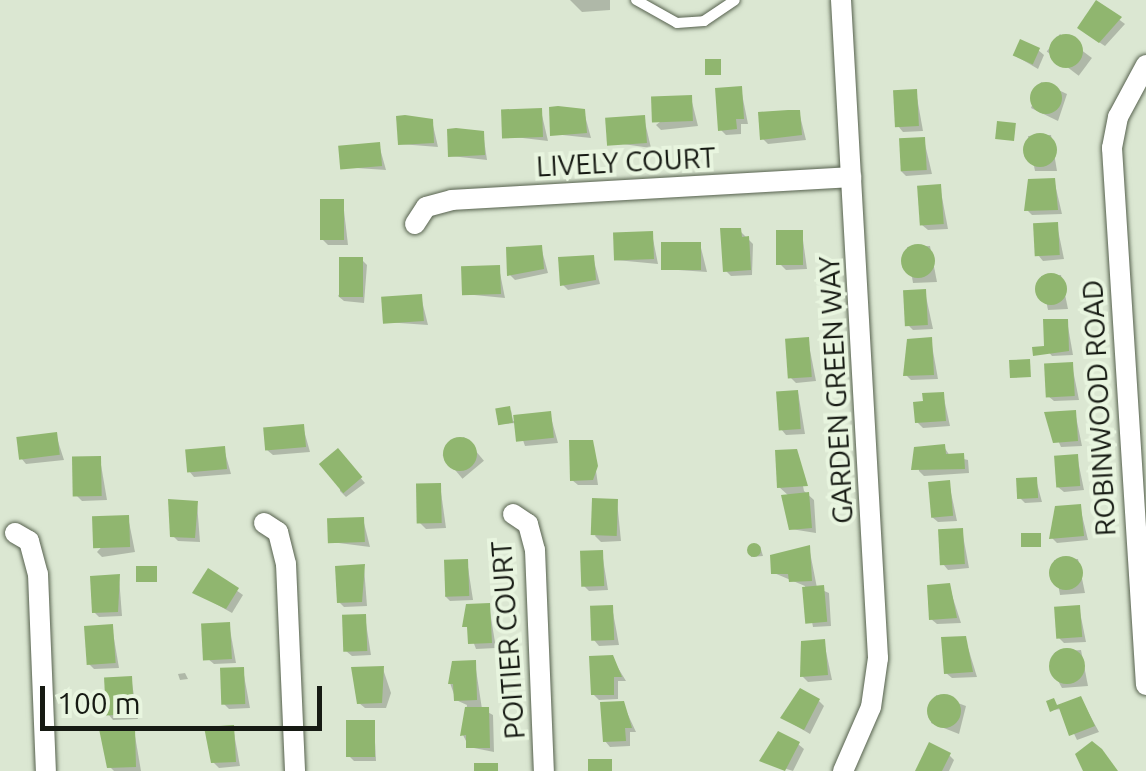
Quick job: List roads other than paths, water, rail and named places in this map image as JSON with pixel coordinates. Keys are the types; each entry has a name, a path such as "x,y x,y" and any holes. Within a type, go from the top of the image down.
{"street":[{"name":"GARDEN GREEN WAY","path":"840,0 878,658 871,706 843,771"},
{"name":"ROBINWOOD ROAD","path":"1146,64 1115,129 1138,467 1146,684"},
{"name":"LIVELY COURT","path":"414,224 426,208 452,200 851,176"},
{"name":"POITIER COURT","path":"513,514 528,524 535,550 544,771"},
{"path":"264,523 278,532 286,564 295,771"},
{"path":"15,533 30,541 38,574 46,771"}],"lane":[{"path":"636,0 677,23 704,21 735,0"}]}
